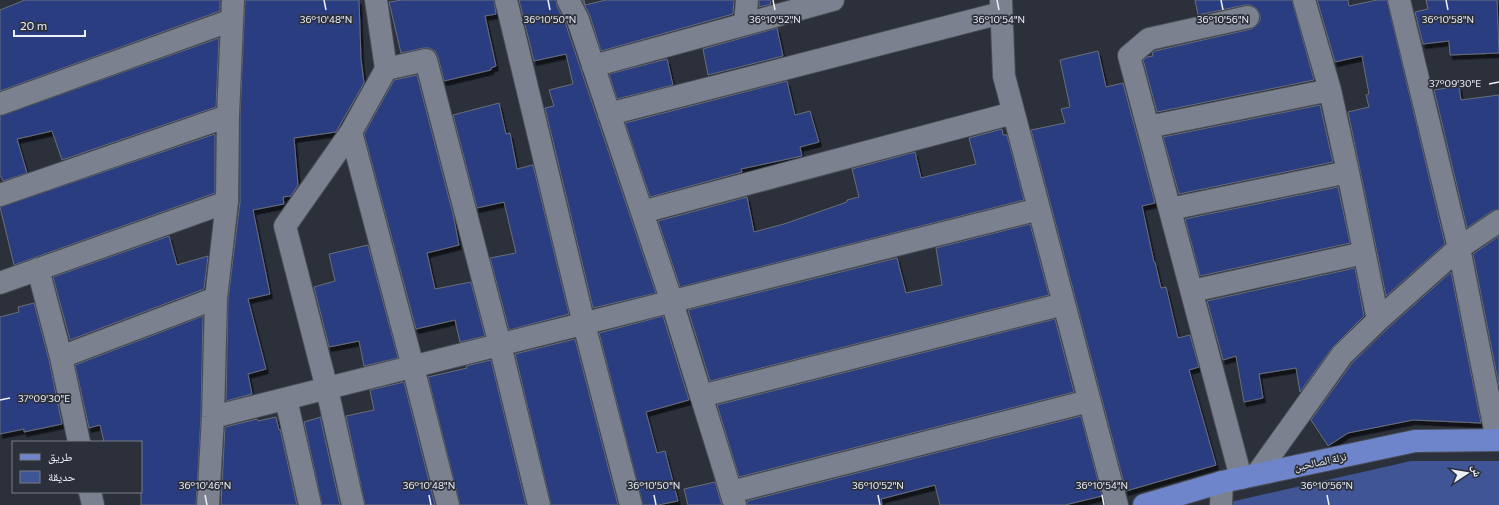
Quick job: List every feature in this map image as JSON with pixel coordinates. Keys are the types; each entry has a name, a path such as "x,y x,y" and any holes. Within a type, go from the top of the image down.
{"main road":[{"name":"نزلة الصالحين","path":"1144,505 1240,478 1415,441 1498,440"}],"street":[{"path":"352,505 327,389 284,226 351,132 386,68 376,0"},
{"path":"506,0 584,324 631,505"},
{"path":"568,0 578,20 610,114 672,302 734,498 1089,401"},
{"path":"745,24 747,0"},
{"path":"593,66 833,0"},
{"path":"1304,0 1330,90 1378,320"},
{"path":"1399,0 1459,248 1498,440"},
{"path":"610,114 1003,4 1004,76 1117,505"},
{"path":"0,104 233,10 228,116 227,202 216,298 213,418 208,505"},
{"path":"1240,478 1129,56 1149,39 1248,18"},
{"path":"386,68 426,60 500,345 539,505"},
{"path":"1148,127 1330,90"},
{"path":"642,212 1014,113"},
{"path":"0,195 228,116"},
{"path":"351,132 448,505"},
{"path":"1170,209 1348,172"},
{"path":"0,283 227,202"},
{"path":"213,418 1039,209"},
{"path":"1221,505 1240,478 1342,355 1378,320 1459,248 1499,221"},
{"path":"1192,291 1364,253"},
{"path":"38,269 61,357 79,441"},
{"path":"61,357 216,298"},
{"path":"701,396 1064,304"},
{"path":"286,400 310,505"},
{"path":"90,493 93,505"}],"green space":[{"path":"1411,461 1499,461 1499,505 1230,505 1230,502"}],"building":[{"path":"25,0 220,0 220,11 0,91 0,10"},
{"path":"245,0 359,0 361,59 364,83 336,132 294,138 298,185 291,196 283,197 284,204 253,210 270,294 248,299 266,369 248,374 252,394 226,401 228,299 240,202 240,116"},
{"path":"402,0 494,0 496,14 485,16 496,66 491,68 491,70 444,81 435,51 429,48 424,48 401,53 389,2"},
{"path":"519,0 556,0 557,6 566,25 656,293 593,308 545,108 554,106 549,90 573,84 566,54 534,61"},
{"path":"582,0 584,0 585,5 606,0 734,0 733,14 601,51 590,16"},
{"path":"759,0 770,0 771,4 759,7"},
{"path":"1195,0 1292,0 1314,80 1157,112 1143,60 1147,57 1153,56 1152,53 1155,51 1251,29 1260,21 1260,15 1257,9 1251,5 1198,15"},
{"path":"1317,0 1348,0 1349,6 1377,0 1387,0 1445,244 1386,296 1348,112 1369,107 1366,95 1369,94 1362,56 1335,62"},
{"path":"1426,0 1497,0 1499,53 1450,55 1449,41 1423,44 1415,12 1428,9"},
{"path":"777,28 783,56 708,75 703,49"},
{"path":"219,38 216,107 62,160 52,131 17,139 27,173 3,181 0,175 0,116"},
{"path":"1098,51 1106,87 1123,83 1155,203 1142,206 1154,262 1161,288 1166,287 1178,338 1190,335 1199,367 1189,370 1216,465 1126,491 1031,130 1065,123 1061,109 1070,107 1060,60"},
{"path":"667,59 673,85 617,99 609,74"},
{"path":"417,75 453,214 459,245 427,253 435,289 471,282 485,336 460,342 455,320 416,329 364,134 394,80"},
{"path":"787,81 795,115 810,111 819,142 800,147 802,156 741,169 742,172 650,197 625,123"},
{"path":"1459,86 1461,100 1499,95 1499,209 1492,211 1467,228 1434,90"},
{"path":"499,103 506,134 510,133 517,169 533,165 569,314 509,330 490,258 516,253 504,202 477,208 453,115"},
{"path":"1320,105 1333,162 1179,194 1163,137"},
{"path":"1002,129 1003,135 1007,135 1024,200 680,287 658,221 747,197 754,232 784,224 847,202 847,200 859,197 852,169 915,152 921,178 976,164 969,138"},
{"path":"215,134 215,193 14,265 0,207"},
{"path":"1338,187 1350,243 1200,276 1185,219"},
{"path":"1030,224 1049,295 710,381 688,310 897,258 906,293 942,285 936,248"},
{"path":"169,236 177,265 208,256 204,289 70,340 53,277"},
{"path":"1499,236 1499,386 1473,254"},
{"path":"368,245 398,358 364,366 359,341 329,347 314,287 335,281 329,254"},
{"path":"1355,268 1364,316 1332,348 1300,392 1296,368 1259,374 1263,398 1244,402 1236,356 1223,360 1207,301"},
{"path":"1451,272 1481,423 1413,420 1348,433 1328,446 1311,420 1352,363 1387,329"},
{"path":"34,303 49,360 62,424 24,432 24,429 0,434 0,317 19,312 18,307"},
{"path":"203,316 201,416 196,505 141,505 142,441 104,441 100,425 89,428 75,365"},
{"path":"663,316 689,400 646,412 657,453 665,451 678,501 658,505 643,505 599,333"},
{"path":"1055,319 1074,392 739,477 717,405"},
{"path":"575,339 618,505 551,505 515,354"},
{"path":"491,360 526,505 460,505 428,377 467,368 466,366"},
{"path":"404,382 435,505 365,505 346,416 374,410 370,390"},
{"path":"1081,416 1102,496 1065,505 940,505 935,485 881,499 882,505 747,505 747,501"},
{"path":"276,417 297,505 221,505 225,427 257,419 258,421"},
{"path":"321,417 340,505 322,505 304,422"},
{"path":"715,482 722,505 688,505 684,489"}]}
